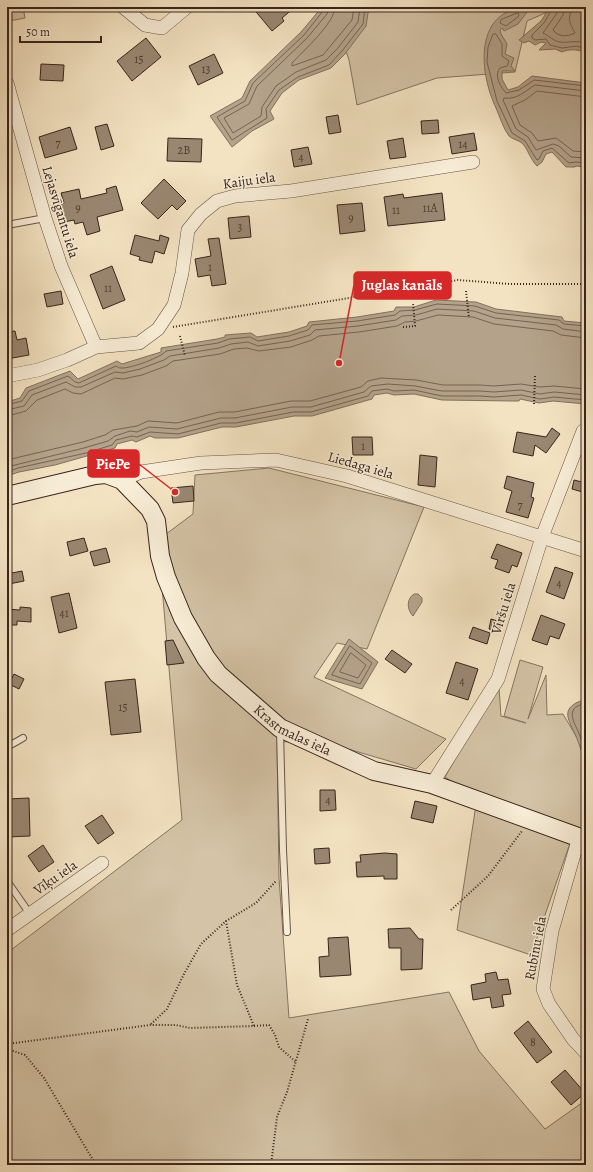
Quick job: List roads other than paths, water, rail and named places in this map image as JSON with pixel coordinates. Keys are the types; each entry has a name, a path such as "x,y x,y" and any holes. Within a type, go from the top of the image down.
{"street":[{"path":"123,7 145,24 162,28 187,7"},
{"name":"Lejasvīgantu iela","path":"7,83 45,218 61,266 96,347"},
{"name":"Kaiju iela","path":"7,376 38,370 67,360 96,347 139,343 158,329 174,305 182,273 188,230 201,214 217,201 235,196 291,191 473,162"},
{"name":"Viršu iela","path":"432,784 498,679 542,537 585,432"},
{"name":"Liedaga iela","path":"122,480 141,472 201,464 276,460 347,476 586,551"},
{"path":"7,496 96,475 106,474 122,480"},
{"name":"Krastmalas iela","path":"122,480 150,509 156,521 160,556 166,578 183,618 206,658 218,674 280,728 374,771 432,784 582,838"},
{"name":"Rubīnu iela","path":"582,838 552,931 543,989 549,1004 573,1039 586,1053"},
{"name":"Vīķu iela","path":"7,930 102,863"}],"lane":[{"path":"7,225 45,218"},
{"path":"280,728 282,850 287,932"},
{"path":"7,747 23,738"},
{"path":"7,881 30,914"}],"water":[{"path":"322,7 369,7 366,26 345,54 331,68 299,80 282,93 270,111 274,119 252,131 232,147 210,116 242,98 250,81 301,32"},
{"path":"531,7 518,24 504,31 502,28 500,30 507,44 505,54 514,58 511,66 515,71 502,71 502,79 508,90 518,87 532,76 586,83 586,167 566,167 552,152 546,154 542,162 537,166 522,143 510,137 507,133 490,93 484,59 485,43 490,29 499,17 512,10"},
{"path":"550,7 586,7 584,18 586,56 583,56 584,52 575,50 562,52 555,49 539,50 546,43 541,42 535,45 529,41 524,43 519,40 541,21"},
{"path":"436,300 476,302 496,309 562,317 564,321 586,323 586,404 553,401 539,403 520,399 519,401 442,400 414,394 394,395 387,393 374,395 372,399 312,416 294,416 236,427 222,427 178,438 155,438 150,436 136,442 132,440 117,444 115,448 55,465 19,472 7,476 7,402 20,398 26,388 70,371 78,379 117,361 122,364 161,352 161,348 217,339 225,337 225,335 251,333 257,337 289,332 307,326 309,322 357,317 394,311 396,307 414,307"},
{"path":"418,594 422,598 422,602 413,616 408,605 411,596"},
{"path":"349,639 378,662 362,689 325,678"},
{"path":"586,700 586,756 583,755 568,718 571,706"}],"place":[{"name":"Juglas kanāls","path":"339,363"},
{"name":"PiePe","path":"175,492"}]}
